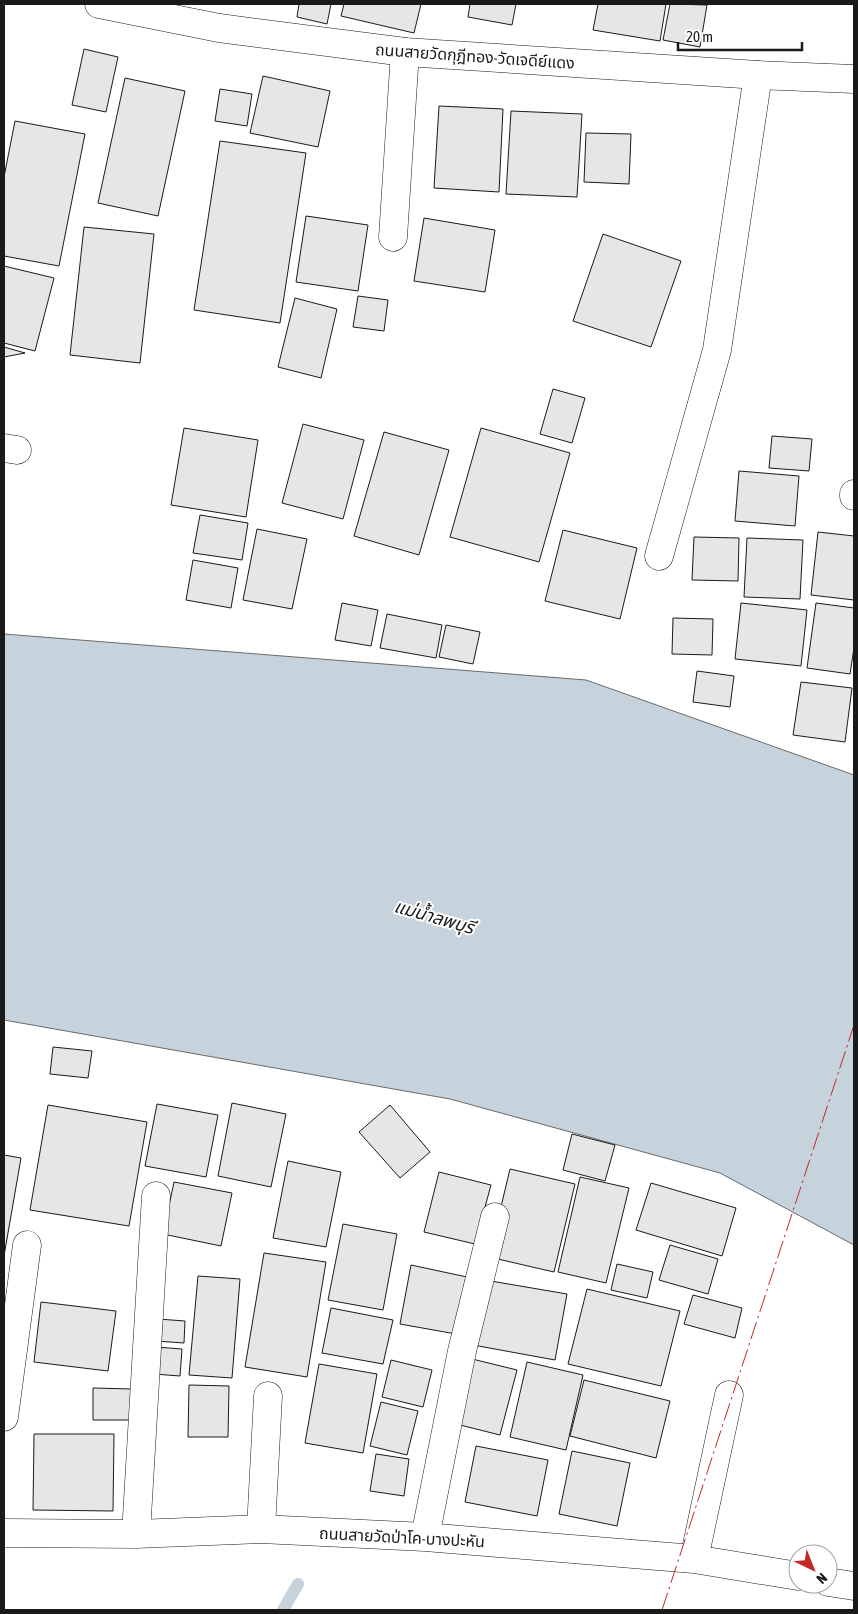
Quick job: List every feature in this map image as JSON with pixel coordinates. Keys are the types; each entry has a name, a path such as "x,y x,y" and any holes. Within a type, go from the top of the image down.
{"street":[{"name":"ถนนสายวัดกุฎีทอง-วัดเจดีย์แดง","path":"99,4 219,28 405,52 758,75 854,79"},
{"path":"393,237 405,52"},
{"path":"659,556 717,350 758,75"},
{"path":"136,1534 156,1196"},
{"path":"425,1537 462,1351 495,1217"},
{"path":"4,1417 27,1245"},
{"path":"261,1529 268,1396"},
{"path":"694,1559 729,1396"},
{"name":"ถนนสายวัดป่าโค-บางปะหัน","path":"4,1533 136,1534 261,1529 425,1537 694,1559 788,1574"},
{"path":"838,1584 854,1586"}],"water":[{"name":"แม่น้ำลพบุรี","path":"4,634 586,680 854,775 854,1245 720,1173 450,1099 4,1020"}],"building":[{"path":"299,4 331,4 327,24 297,17"},
{"path":"344,4 421,4 414,33 341,16"},
{"path":"470,4 516,4 512,25 468,17"},
{"path":"598,4 666,4 660,41 593,30"},
{"path":"670,4 707,5 700,47 663,40"},
{"path":"84,49 118,57 106,112 72,105"},
{"path":"263,76 330,91 318,147 250,133"},
{"path":"125,78 185,91 158,216 98,203"},
{"path":"220,89 252,94 247,126 215,121"},
{"path":"439,106 503,109 499,192 434,188"},
{"path":"511,111 582,114 577,197 506,194"},
{"path":"15,121 85,134 59,266 4,256 4,177"},
{"path":"586,133 631,134 629,184 584,182"},
{"path":"220,141 306,153 280,323 194,310"},
{"path":"306,216 368,225 358,291 296,282"},
{"path":"424,218 495,230 485,292 414,281"},
{"path":"84,227 154,234 140,363 70,355"},
{"path":"603,234 681,261 651,347 573,321"},
{"path":"4,266 54,278 35,351 4,343"},
{"path":"358,296 388,300 384,331 353,327"},
{"path":"295,298 337,309 321,378 278,367"},
{"path":"4,347 25,353 4,357"},
{"path":"553,389 585,398 572,443 540,434"},
{"path":"303,424 364,440 343,519 282,503"},
{"path":"184,428 258,440 246,517 171,505"},
{"path":"481,428 570,453 539,562 450,537"},
{"path":"384,432 449,450 419,555 354,536"},
{"path":"772,436 812,439 809,471 769,468"},
{"path":"739,471 799,476 795,526 735,521"},
{"path":"200,515 248,523 242,560 193,553"},
{"path":"257,529 307,539 292,609 243,600"},
{"path":"563,530 637,548 620,619 545,601"},
{"path":"818,532 854,536 854,600 811,595"},
{"path":"694,537 739,538 738,581 692,580"},
{"path":"747,538 803,540 800,599 744,597"},
{"path":"193,560 238,568 231,608 186,600"},
{"path":"342,603 378,610 371,646 335,640"},
{"path":"741,603 807,610 801,666 735,659"},
{"path":"816,603 854,608 854,648 850,674 807,668"},
{"path":"387,614 442,625 436,658 380,648"},
{"path":"673,618 713,619 712,655 672,654"},
{"path":"446,625 480,632 473,664 439,657"},
{"path":"697,671 734,676 730,707 693,702"},
{"path":"801,682 852,688 845,742 793,735"},
{"path":"53,1047 92,1051 88,1078 50,1074"},
{"path":"232,1103 286,1114 271,1187 218,1176"},
{"path":"157,1104 218,1115 206,1177 145,1166"},
{"path":"48,1105 147,1122 129,1226 30,1210"},
{"path":"390,1105 430,1152 400,1178 359,1132"},
{"path":"572,1134 615,1145 605,1181 563,1170"},
{"path":"4,1155 21,1158 4,1256"},
{"path":"288,1161 341,1172 326,1247 273,1238"},
{"path":"510,1169 575,1184 554,1272 489,1257"},
{"path":"439,1172 491,1185 475,1244 424,1232"},
{"path":"580,1177 629,1188 606,1283 558,1272"},
{"path":"174,1182 232,1193 221,1246 163,1234"},
{"path":"651,1183 736,1208 722,1256 636,1230"},
{"path":"343,1224 397,1234 383,1310 328,1300"},
{"path":"670,1245 718,1259 708,1294 659,1280"},
{"path":"264,1253 326,1262 307,1377 245,1367"},
{"path":"617,1264 653,1272 647,1298 611,1290"},
{"path":"411,1265 467,1277 456,1334 400,1324"},
{"path":"198,1276 240,1279 232,1378 189,1375"},
{"path":"485,1280 567,1294 555,1360 473,1345"},
{"path":"587,1289 680,1311 661,1386 568,1364"},
{"path":"693,1295 742,1308 735,1338 684,1324"},
{"path":"41,1302 116,1311 108,1371 34,1362"},
{"path":"331,1308 393,1320 383,1364 322,1353"},
{"path":"158,1319 185,1321 184,1343 156,1341"},
{"path":"156,1347 182,1349 180,1376 154,1374"},
{"path":"464,1357 517,1370 500,1435 448,1422"},
{"path":"391,1360 432,1370 423,1407 382,1397"},
{"path":"527,1362 583,1375 566,1450 510,1437"},
{"path":"319,1364 377,1374 363,1453 305,1443"},
{"path":"584,1380 670,1401 656,1458 570,1436"},
{"path":"189,1385 229,1386 228,1437 188,1437"},
{"path":"93,1388 132,1389 130,1420 93,1420"},
{"path":"381,1402 418,1411 407,1455 370,1446"},
{"path":"34,1434 114,1434 113,1511 33,1510"},
{"path":"476,1446 548,1460 537,1516 465,1502"},
{"path":"572,1451 630,1463 617,1526 559,1514"},
{"path":"376,1454 409,1459 404,1496 370,1491"}],"waterway":[{"path":"283,1610 298,1584"}],"power":[{"path":"662,1610 854,1025"}]}
